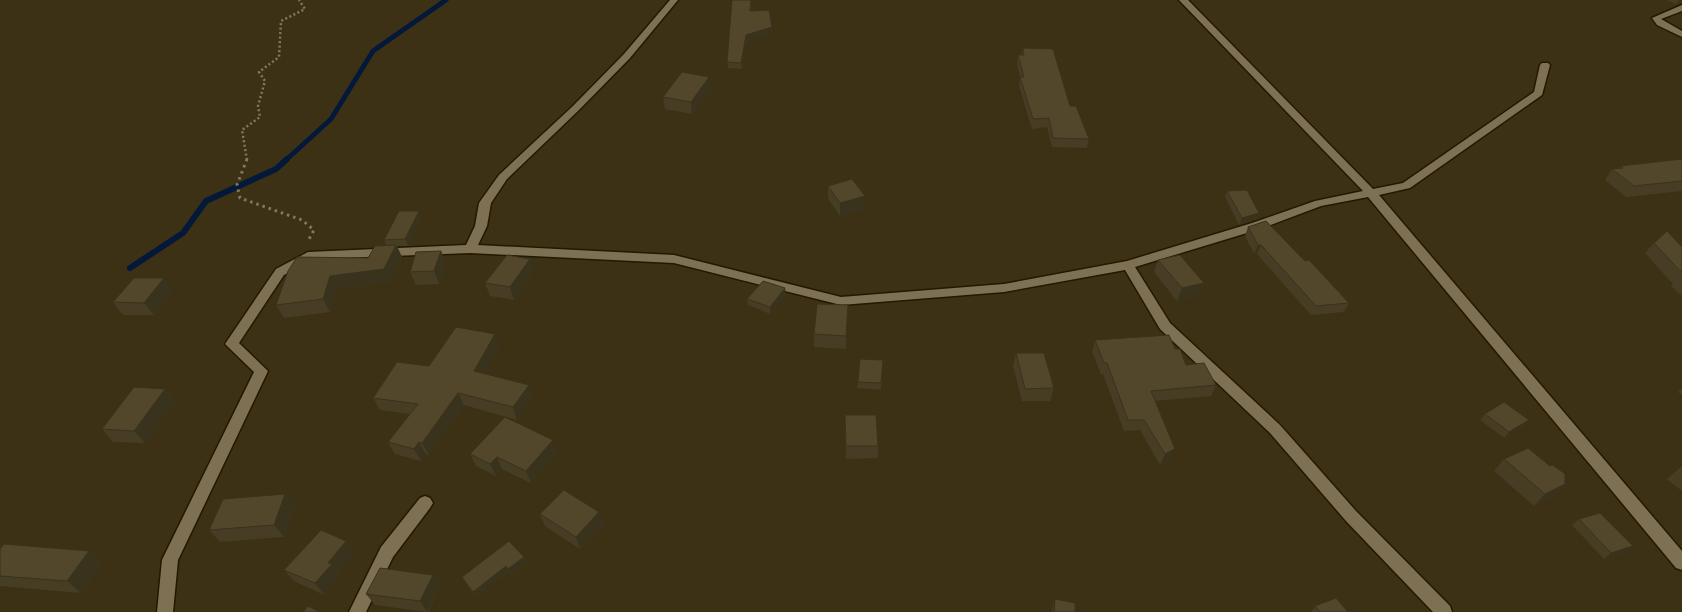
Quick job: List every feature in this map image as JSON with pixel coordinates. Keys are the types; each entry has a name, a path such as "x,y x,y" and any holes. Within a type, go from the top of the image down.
{"street":[{"path":"470,249 481,226 485,203 503,177 614,69 652,28 674,0"},
{"path":"1183,0 1372,194 1682,563"},
{"path":"1682,8 1656,18 1660,23 1682,34"},
{"path":"165,612 170,560 261,371 232,344 280,272 312,255 470,249 674,259 841,301 1004,288 1128,265 1256,226 1319,203 1406,186 1539,93 1545,66"},
{"path":"1128,265 1165,326 1275,429 1351,516 1444,612"},
{"path":"358,612 387,552 425,503"}],"path":[{"path":"299,0 305,9 281,21 279,57 259,72 265,81 258,106 260,117 242,130 247,149 247,167 237,185 240,198 302,220 314,230 305,248 312,255"}],"building":[{"path":"732,0 751,0 750,11 769,10 772,27 746,35 741,63 727,62"},
{"path":"1023,48 1053,49 1070,106 1076,106 1089,139 1053,138 1049,118 1033,119 1020,77 1024,77 1018,55 1024,55"},
{"path":"682,72 709,77 691,102 663,97"},
{"path":"1682,159 1682,181 1634,186 1612,169 1623,168 1620,166"},
{"path":"852,179 865,196 840,203 828,186"},
{"path":"1247,190 1259,213 1242,218 1227,191"},
{"path":"399,211 419,211 405,239 384,240"},
{"path":"1266,221 1305,261 1309,260 1349,303 1316,306 1261,245 1258,245 1248,227"},
{"path":"1667,231 1682,247 1682,273 1654,243"},
{"path":"396,245 384,269 330,276 323,299 276,305 288,271 297,257 368,258 375,246"},
{"path":"441,251 434,271 410,272 416,252"},
{"path":"507,255 530,259 510,287 485,283"},
{"path":"1180,255 1204,283 1182,288 1158,260"},
{"path":"134,278 164,278 144,303 113,302"},
{"path":"763,281 785,288 770,307 747,299"},
{"path":"817,304 848,305 846,336 814,334"},
{"path":"456,327 495,334 474,371 529,385 513,407 458,393 422,443 419,442 414,449 388,442 418,404 373,398 397,362 429,366"},
{"path":"1169,335 1175,349 1180,349 1186,365 1204,363 1216,385 1151,391 1175,449 1165,454 1144,420 1128,420 1107,363 1104,363 1095,340"},
{"path":"1016,353 1044,353 1054,388 1025,389"},
{"path":"860,359 883,360 881,383 858,382"},
{"path":"134,387 165,389 134,431 102,429"},
{"path":"1504,402 1529,420 1509,432 1485,414"},
{"path":"845,415 876,415 878,446 846,446"},
{"path":"505,417 553,440 526,471 497,457 490,464 470,454"},
{"path":"1528,448 1550,466 1553,465 1565,474 1565,484 1545,494 1504,459"},
{"path":"564,490 599,512 576,537 540,514"},
{"path":"285,494 274,525 209,530 223,499"},
{"path":"1600,513 1633,546 1611,553 1579,519"},
{"path":"321,530 346,541 328,563 332,564 315,583 284,570"},
{"path":"509,541 524,557 508,569 506,566 473,592 462,577"},
{"path":"4,544 89,551 67,581 0,576 0,549"},
{"path":"380,568 433,575 420,601 366,594"},
{"path":"1336,598 1348,612 1320,612 1315,606"},
{"path":"1055,599 1075,603 1075,612 1054,612"},
{"path":"308,606 320,612 303,612"}],"waterway":[{"path":"286,160 331,119 373,51 446,0"},
{"path":"130,268 183,233 206,201 276,169 287,159"}]}
